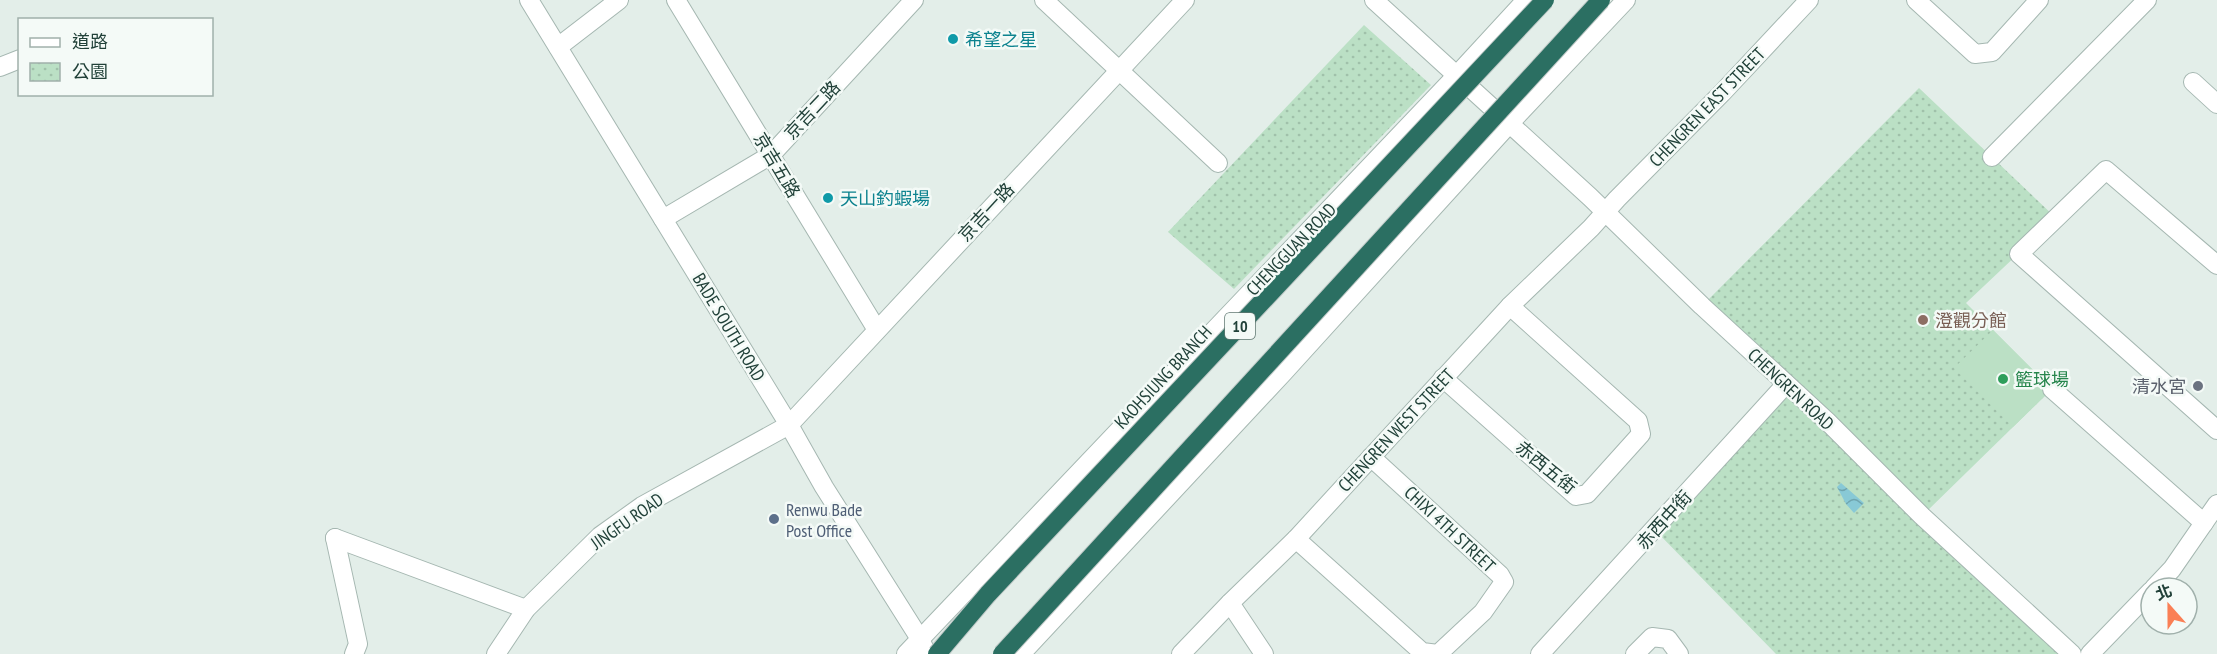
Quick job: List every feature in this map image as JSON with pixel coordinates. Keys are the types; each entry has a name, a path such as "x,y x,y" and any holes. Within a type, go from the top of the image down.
{"highway":[{"name":"KAOHSIUNG BRANCH","path":"937,654 997,585 1545,0"},
{"name":"10","path":"1002,654 1601,0"}],"street":[{"name":"BADE SOUTH ROAD","path":"529,0 923,646"},
{"path":"558,47 619,0"},
{"name":"京吉五路","path":"676,0 877,330"},
{"name":"京吉二路","path":"663,219 771,155 914,0"},
{"path":"1044,0 1218,163"},
{"name":"京吉一路","path":"789,425 1185,0"},
{"name":"CHENGREN ROAD","path":"1374,0 1510,123 1827,421 1922,516 2072,654"},
{"name":"CHENGGUAN ROAD","path":"906,654 923,646 1526,0"},
{"path":"1021,654 1626,0"},
{"name":"CHENGREN EAST STREET","path":"1604,213 1722,93 1809,0"},
{"path":"1916,0 1975,54 1992,52 2039,0"},
{"path":"1992,157 2147,0"},
{"path":"0,67 18,60"},
{"path":"2193,82 2217,104"},
{"path":"2217,265 2106,170 2019,254 2217,430"},
{"name":"CHENGREN WEST STREET","path":"1181,654 1296,539 1510,306 1604,213"},
{"name":"赤西五街","path":"1443,378 1576,496 1587,494 1641,434 1638,421 1510,306"},
{"name":"赤西中街","path":"1540,654 1786,384"},
{"path":"2052,389 2204,523"},
{"name":"JINGFU ROAD","path":"496,654 526,609 600,536 642,506 789,425"},
{"name":"CHIXI 4TH STREET","path":"1296,539 1422,652 1438,654 1483,612 1504,582 1500,575 1371,457"},
{"path":"2165,576 2217,504"},
{"path":"354,654 357,644 335,538 526,609"},
{"path":"1230,603 1264,654"},
{"path":"2090,654 2139,603"},
{"path":"1635,654 1652,638 1668,639 1679,654"}],"green space":[{"path":"1364,25 1431,85 1234,289 1168,232"},
{"path":"1919,88 2056,218 1966,303 2052,389 1924,514 2072,654 1776,654 1655,530 1785,384 1702,306"},
{"name":"籃球場","path":"1993,330 2052,389 2013,427 1954,368"}],"water":[{"path":"1841,483 1864,503 1854,513 1837,487"}],"place":[{"name":"希望之星","path":"953,39"},
{"name":"天山釣蝦場","path":"828,198"},
{"name":"澄觀分館","path":"1923,320"},
{"name":"籃球場","path":"2003,379"},
{"name":"清水宮","path":"2198,386"},
{"name":"Renwu Bade Post Office","path":"774,519"}]}
